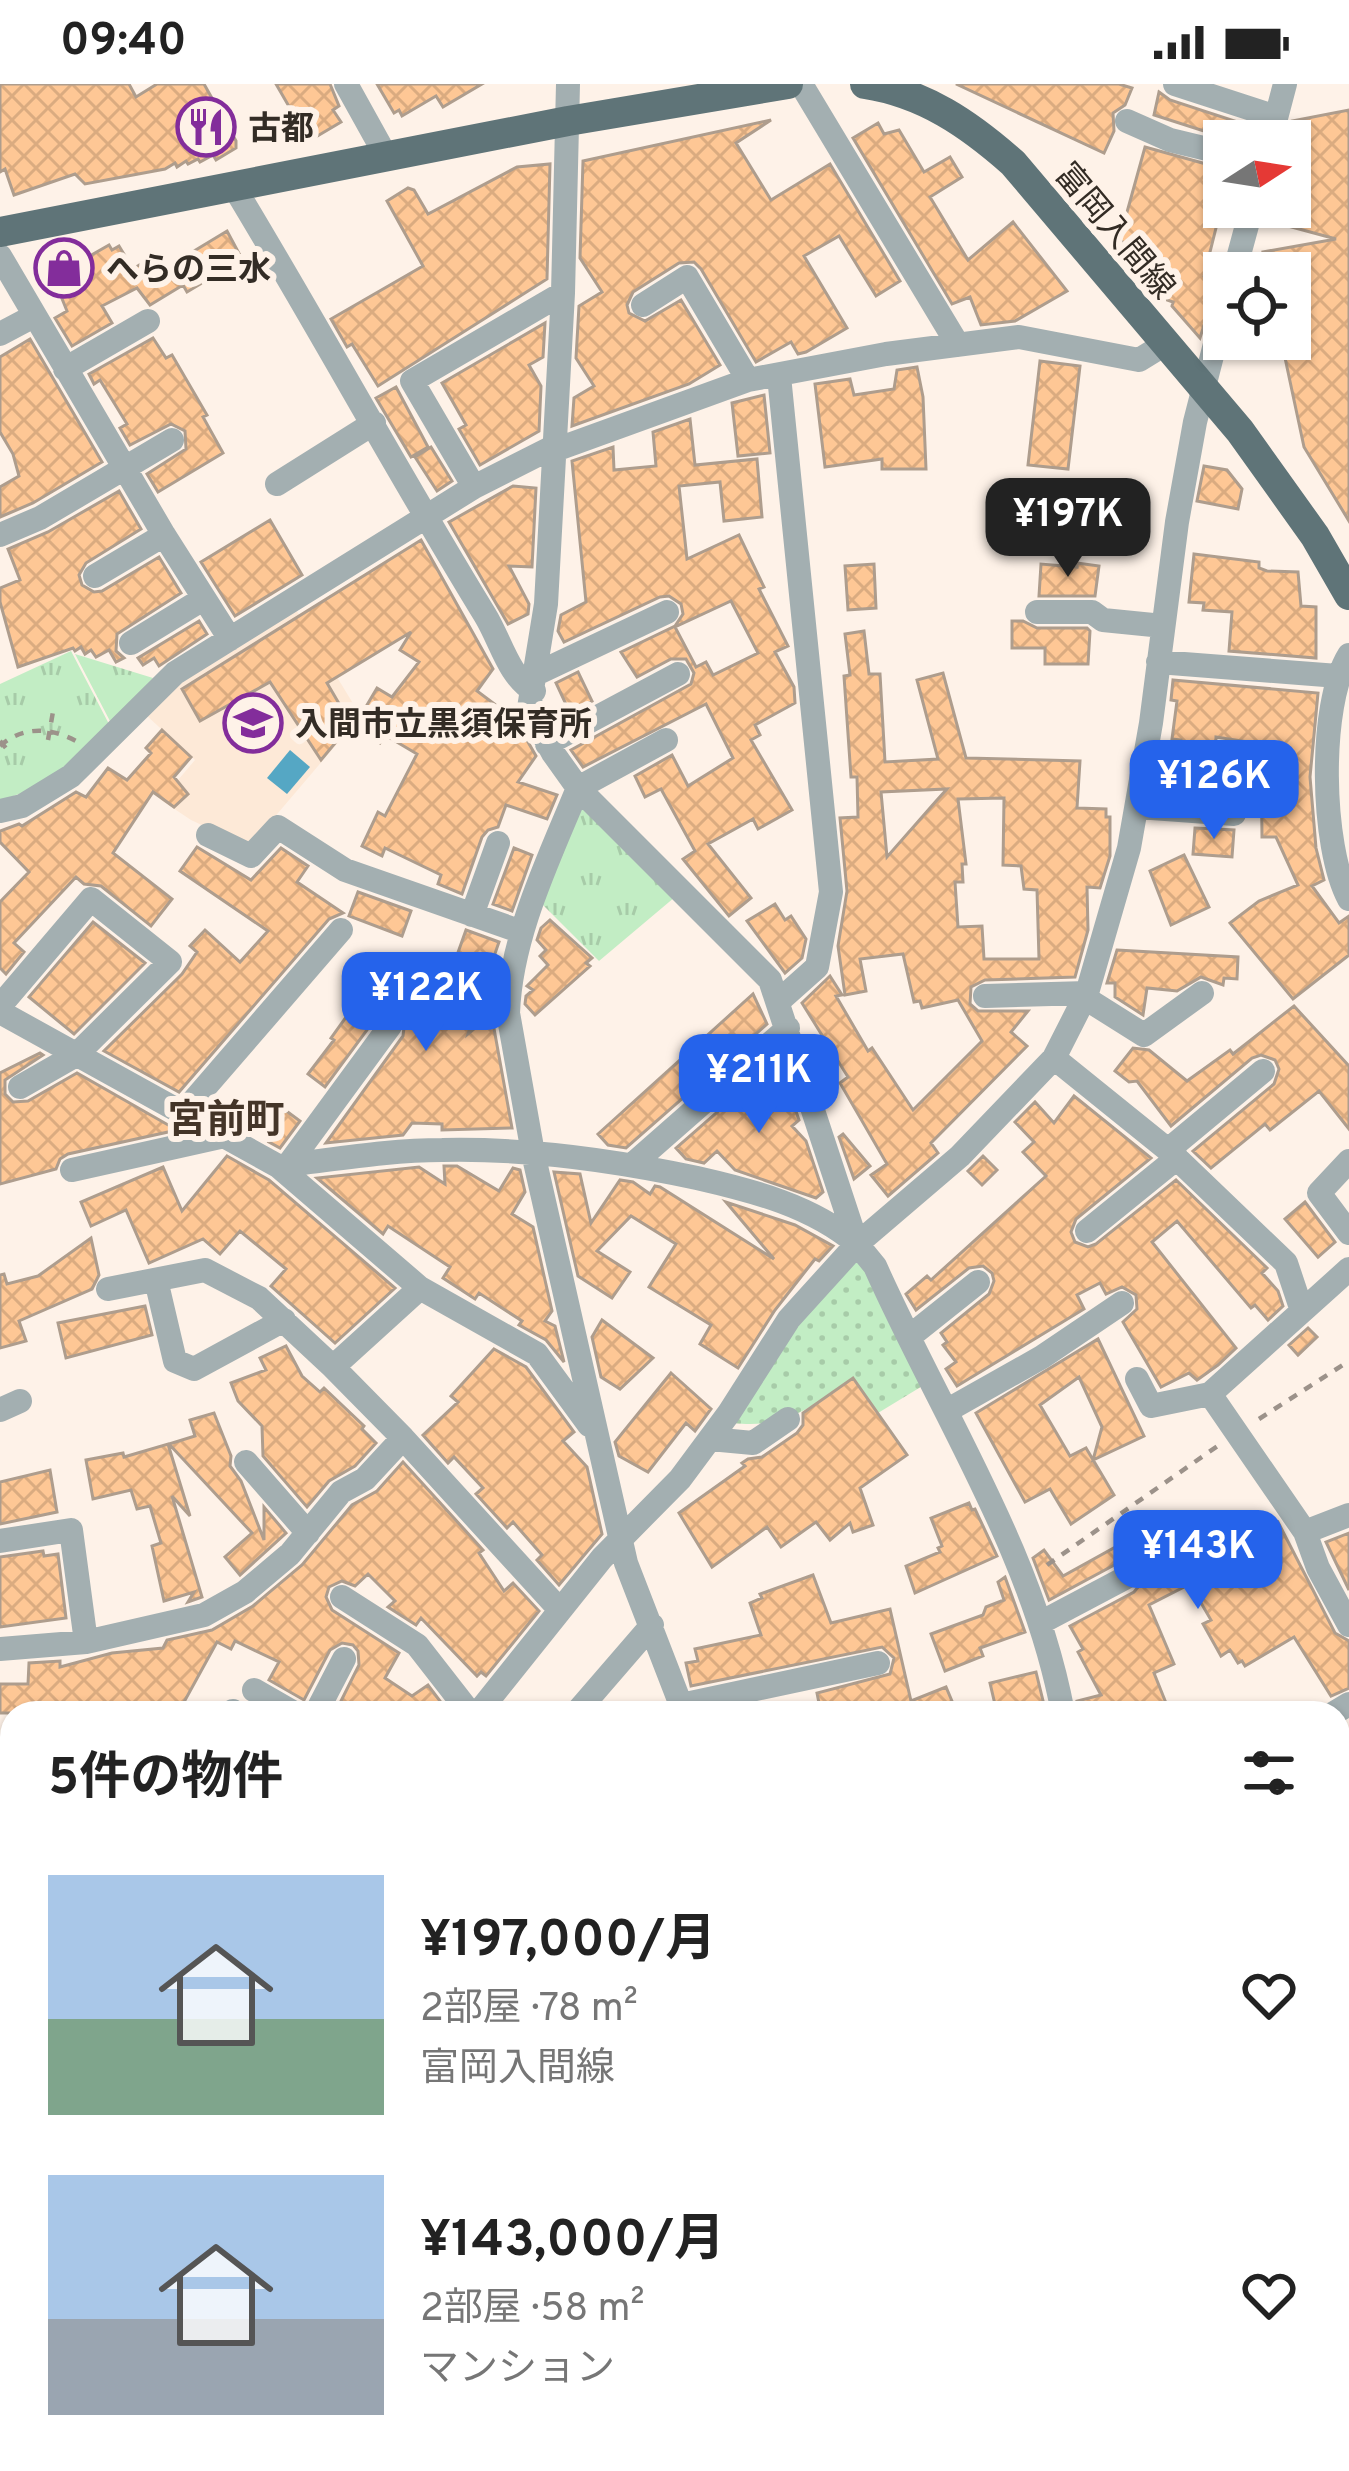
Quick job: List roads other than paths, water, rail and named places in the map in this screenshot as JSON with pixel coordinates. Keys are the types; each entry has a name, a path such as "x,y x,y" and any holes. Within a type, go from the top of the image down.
{"main road":[{"path":"0,232 568,121 788,84"},
{"name":"富岡入間線","path":"865,84 926,93 1013,163 1278,482 1349,596"}],"street":[{"path":"346,84 386,156"},
{"path":"568,84 563,293 546,604 529,708 578,788 770,980 857,1244"},
{"path":"801,84 958,345"},
{"path":"1175,84 1253,120"},
{"path":"1275,120 1285,84"},
{"path":"1126,121 1203,148"},
{"path":"234,187 490,622 520,682 536,682 667,612"},
{"path":"0,256 230,639"},
{"path":"643,305 687,277 748,380"},
{"path":"473,487 412,381 563,293"},
{"path":"0,334 34,316"},
{"path":"65,369 148,321"},
{"path":"0,811 22,806 70,776 157,687 230,639 473,487 555,448 748,380 1019,337 1138,360 1165,344"},
{"path":"484,1701 622,1539 680,1479 789,1319 857,1244 960,1156 1054,1058 1086,996 1138,807 1177,522 1211,360"},
{"path":"779,376 830,892 817,967 779,1000"},
{"path":"277,484 374,423"},
{"path":"0,535 40,518 172,440"},
{"path":"95,576 164,535"},
{"path":"130,643 203,598"},
{"path":"1037,611 1092,612 1102,620 1163,626"},
{"path":"1158,662 1344,666 1328,741 1327,813 1349,899"},
{"path":"547,744 678,674"},
{"path":"667,740 578,788 522,932 508,1013 533,1153 626,1563 679,1701"},
{"path":"1138,807 1234,814"},
{"path":"208,835 251,856 278,827 345,870 522,932"},
{"path":"472,915 498,843"},
{"path":"20,1087 76,1055 170,962 92,899 0,1009 76,1055 220,1137 283,1165 420,1288 538,1354 594,1432"},
{"path":"182,1114 341,929"},
{"path":"985,996 1086,996 1144,1034 1202,993"},
{"path":"283,1165 391,1026"},
{"path":"633,1165 788,1028"},
{"path":"1054,1058 1173,1154 1286,1263 1302,1311"},
{"path":"1087,1231 1263,1071"},
{"path":"72,1170 220,1137"},
{"path":"283,1165 442,1150 533,1153 633,1165 726,1185 832,1222 875,1266 987,1491 1040,1623 1061,1701"},
{"path":"1349,1161 1319,1192 1349,1233"},
{"path":"1137,1378 1151,1406 1210,1394 1349,1269"},
{"path":"108,1289 205,1270 260,1298 404,1438 560,1610"},
{"path":"156,1280 176,1361 194,1369 284,1320"},
{"path":"909,1337 978,1282"},
{"path":"333,1367 420,1288"},
{"path":"947,1411 1042,1357 1122,1303"},
{"path":"1210,1394 1305,1532 1318,1568 1349,1625"},
{"path":"710,1439 753,1443 788,1419"},
{"path":"0,1649 86,1642 188,1620 245,1592 290,1554 341,1492 365,1479 404,1438"},
{"path":"246,1462 308,1533"},
{"path":"1305,1532 1349,1515"},
{"path":"0,1540 71,1530 86,1642"},
{"path":"1040,1623 1125,1578"},
{"path":"342,1598 417,1646 464,1701"},
{"path":"586,1701 652,1625"},
{"path":"322,1701 344,1659"},
{"path":"716,1701 878,1663"},
{"path":"254,1690 273,1701"}],"water":[{"path":"290,750 310,767 287,794 267,778"}],"place":[{"name":"古都","path":"206,127"},
{"name":"へらの三水","path":"64,268"},
{"name":"入間市立黒須保育所","path":"253,723"}],"district":[{"name":"宮前町","path":"226,1118"}]}
